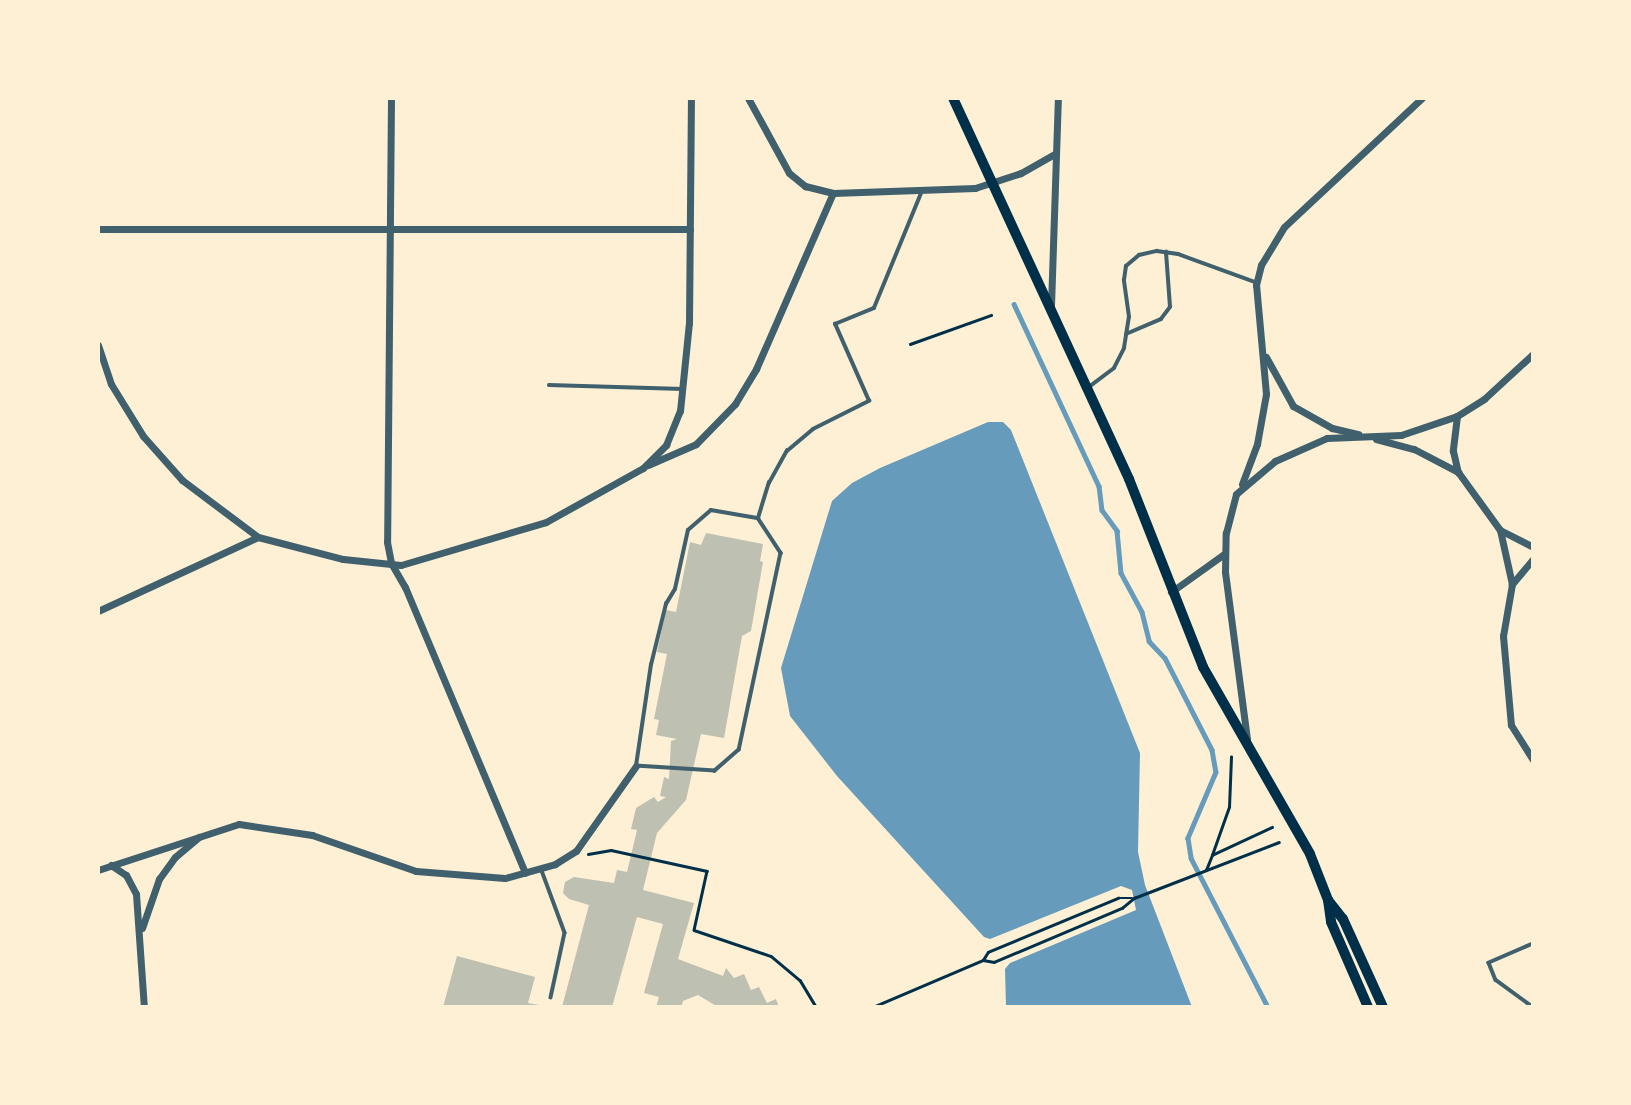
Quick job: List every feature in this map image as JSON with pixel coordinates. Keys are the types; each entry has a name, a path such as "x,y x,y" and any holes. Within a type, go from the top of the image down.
{"main road":[{"path":"953,98 1129,479 1171,592 1203,667 1310,854 1328,900 1331,922 1368,1007"},
{"path":"1328,900 1343,919 1382,1007"}],"street":[{"path":"391,98 386,454 391,563 405,587 525,873"},
{"path":"643,468 666,445 685,388 691,98"},
{"path":"748,98 789,173 805,186 833,193 922,191 993,183 1056,153"},
{"path":"1051,307 1058,98"},
{"path":"1247,744 1224,554 1236,494 1257,443 1266,394 1257,283 1261,265 1284,227 1422,98"},
{"path":"98,345 110,384 143,436 182,480 258,537 343,559 391,563 428,561 546,523 643,468 696,444 735,404 756,369 833,193"},
{"path":"98,229 690,229"},
{"path":"1263,349 1293,406 1332,428 1413,449 1458,472"},
{"path":"1236,494 1258,473 1297,449 1327,438 1401,435 1457,416 1483,399 1533,354"},
{"path":"1457,416 1453,451 1458,472 1500,530 1512,584 1503,636 1506,701 1511,725 1533,761"},
{"path":"1500,530 1533,547"},
{"path":"98,611 258,537"},
{"path":"1171,592 1224,554"},
{"path":"1512,584 1533,559"},
{"path":"98,870 215,828 239,824 312,835 428,873 463,878 525,873 541,869 576,851 636,766"},
{"path":"141,939 146,909 159,878 187,844 215,828"},
{"path":"111,865 126,875 136,894 144,1007"}],"lane":[{"path":"758,518 769,483 787,452 813,429 869,401 835,324 874,308 922,191"},
{"path":"1126,334 1161,319 1170,307 1167,252"},
{"path":"1087,389 1114,368 1126,334 1126,266 1139,255 1167,252 1257,283"},
{"path":"549,385 685,388"},
{"path":"711,510 758,518 781,553 739,750 715,771 636,766 651,664 688,530 711,510"},
{"path":"541,869 565,933 551,998"},
{"path":"1533,944 1489,963 1496,980 1533,1006"}],"path":[{"path":"910,344 991,315"},
{"path":"1206,870 1229,807 1231,757"},
{"path":"1212,855 1272,827"},
{"path":"873,1007 983,960 994,962 1122,908 1134,898 1152,890 1279,842"},
{"path":"577,861 611,850 707,871 694,930 771,956 800,980 816,1007"},
{"path":"983,960 988,951 1118,898 1134,898"}],"water":[{"path":"988,422 1003,422 1011,430 1140,753 1138,852 1145,885 1192,1007 1006,1007 1005,969 1010,963 1136,910 1132,890 1121,886 990,939 984,937 837,776 790,716 781,668 832,501 852,483 880,468"}],"building":[{"path":"706,533 763,544 760,561 763,562 751,631 742,636 724,738 701,734 686,800 657,833 643,890 694,903 678,959 723,976 726,968 734,978 744,974 751,990 759,987 767,1003 776,999 779,1007 718,1007 698,995 683,1001 681,1007 656,1007 659,997 644,993 663,924 637,917 612,1007 562,1007 589,905 569,899 563,893 565,882 574,877 614,883 617,870 627,872 637,830 631,829 636,808 654,797 658,802 666,797 660,796 664,777 669,779 671,741 677,739 656,735 659,720 654,719 667,654 657,652 666,610 676,612 690,542 701,545"},
{"path":"457,956 535,977 528,1003 550,1007 443,1007"}],"waterway":[{"path":"1014,304 1099,486 1102,510 1117,531 1121,573 1142,612 1149,641 1165,658 1212,750 1216,772 1188,838 1191,858 1268,1007"}]}
